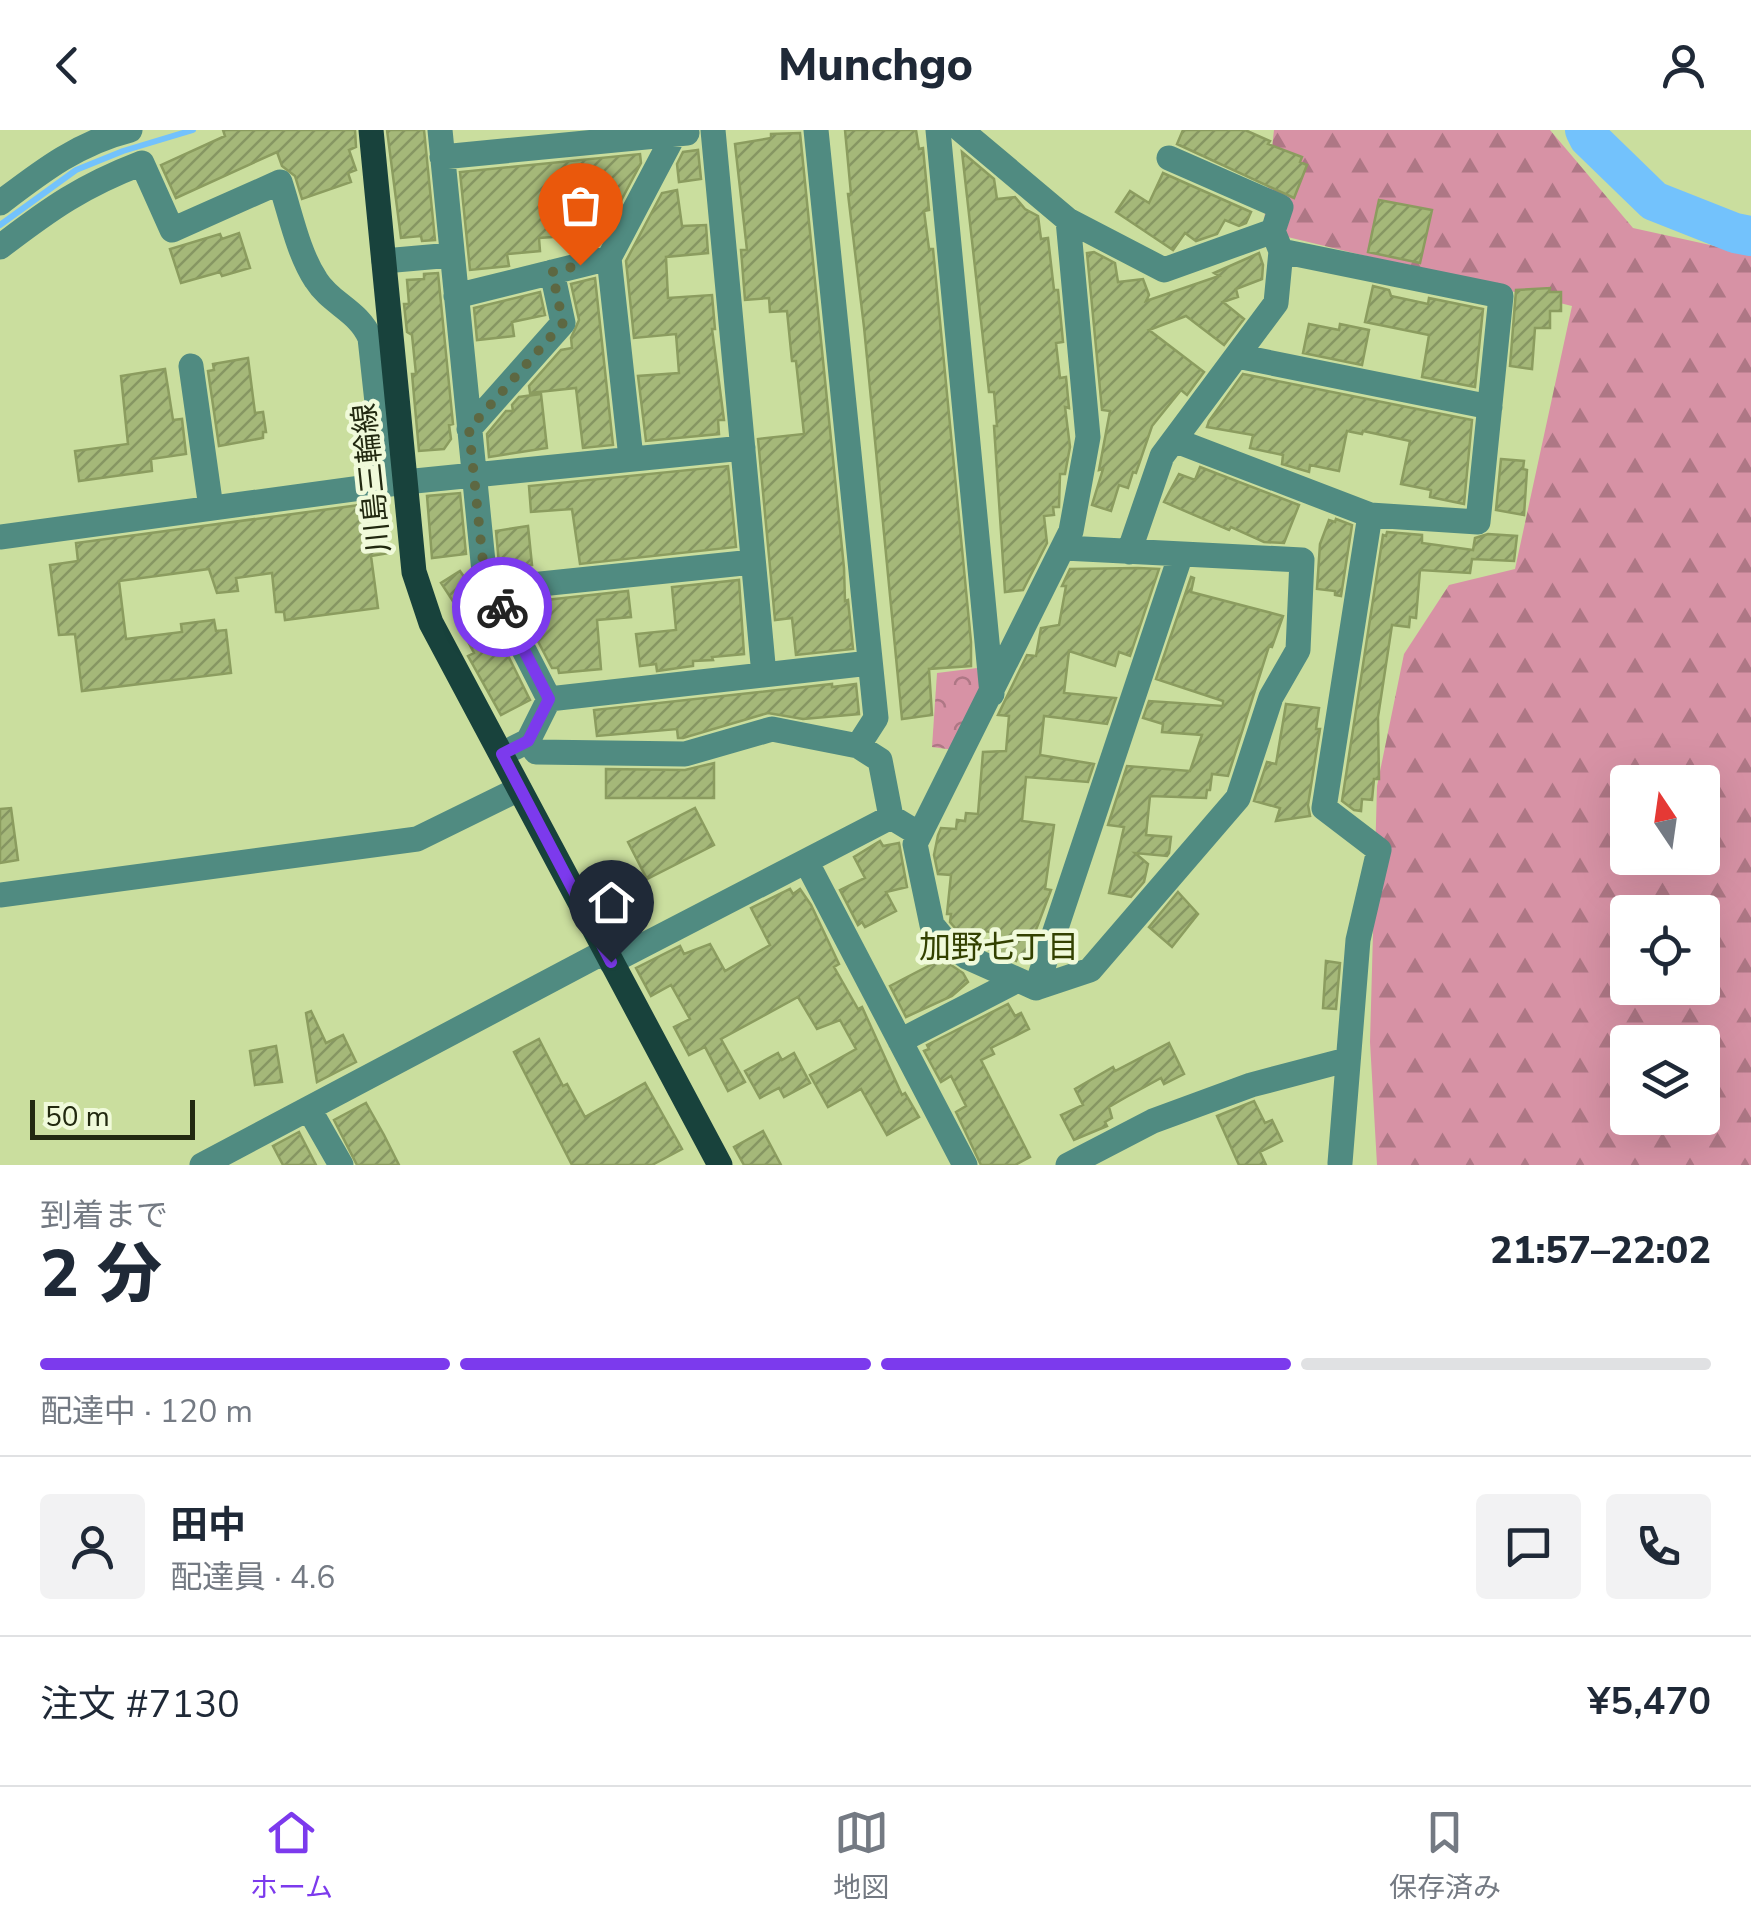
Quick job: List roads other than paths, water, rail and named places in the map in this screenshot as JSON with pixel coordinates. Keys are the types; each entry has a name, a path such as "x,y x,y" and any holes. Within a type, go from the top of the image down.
{"main road":[{"name":"川島三輪線","path":"371,130 384,261 396,484 414,572 430,623 720,1165"}],"street":[{"path":"0,203 58,158 98,138 130,130"},
{"path":"440,130 484,572 549,699"},
{"path":"816,130 876,718 858,746"},
{"path":"938,130 992,694"},
{"path":"961,130 1068,220 1164,270 1277,241 1502,296 1478,522 1370,515 1174,440"},
{"path":"442,157 717,131 764,675"},
{"path":"631,458 609,258 675,133"},
{"path":"1129,552 1162,456 1276,303 1281,207 1169,158"},
{"path":"0,247 54,205 93,182 142,163 172,230 280,182 314,279 364,323 370,338 396,484"},
{"path":"1026,984 967,956 946,942 932,925 915,844 1071,531 1088,437 1068,220"},
{"path":"384,261 452,255"},
{"path":"456,296 609,258"},
{"path":"469,429 563,323 552,272"},
{"path":"1237,356 1490,406"},
{"path":"191,366 211,508"},
{"path":"0,537 396,484 743,448"},
{"path":"1340,1163 1358,940 1379,850 1324,808 1370,515"},
{"path":"900,1041 1026,984 1090,970 1238,798 1271,697 1298,650 1302,560 1064,548"},
{"path":"1026,984 1181,554"},
{"path":"492,589 753,562"},
{"path":"549,699 870,663"},
{"path":"502,754 528,741 549,699"},
{"path":"528,741 536,752 685,754 772,730 858,746 880,760 891,817 918,834"},
{"path":"0,895 417,839 519,789"},
{"path":"202,1165 608,956 891,817"},
{"path":"806,861 965,1165"},
{"path":"1068,1165 1153,1121 1251,1085 1346,1060"},
{"path":"309,1109 341,1165"}],"waterway":[{"path":"0,225 76,170 193,130"},
{"path":"1578,130 1589,138"},
{"path":"1585,130 1654,201 1751,236"}],"district":[{"name":"加野七丁目","path":"999,947"}]}
